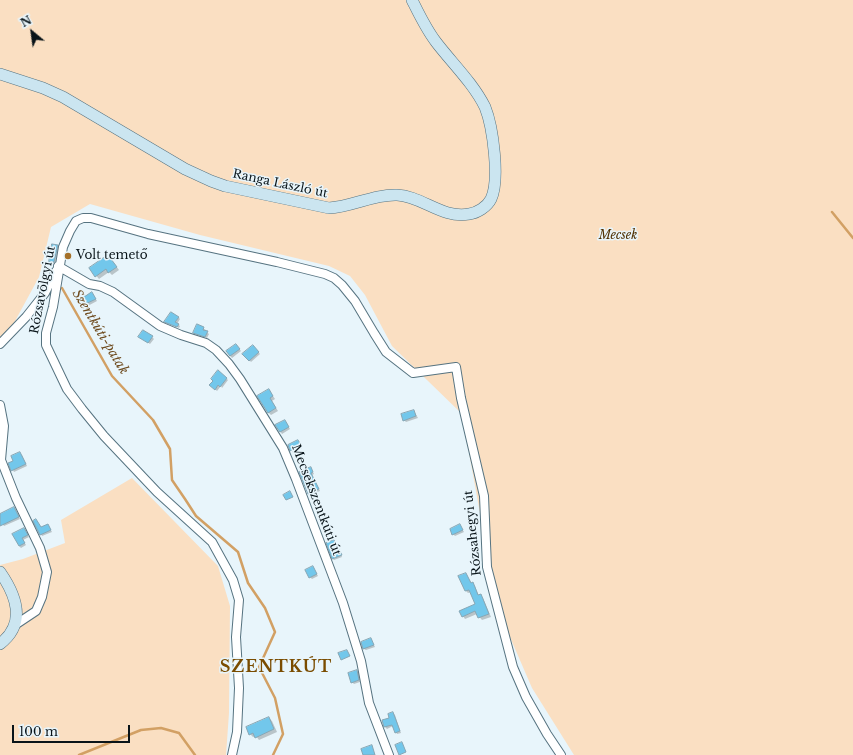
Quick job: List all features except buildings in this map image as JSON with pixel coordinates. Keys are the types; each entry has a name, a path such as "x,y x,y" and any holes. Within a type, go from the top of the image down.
{"main road":[{"name":"Ranga László út","path":"0,74 43,88 63,97 185,169 225,186 329,208 338,208 386,195 397,195 416,199 448,214 469,214 478,211 486,205 494,190 495,170 489,121 485,108 476,93 434,41 412,0"},
{"path":"0,572 15,600 17,611 15,625 10,636 0,644"}],"street":[{"name":"Rózsavölgyi út","path":"232,755 237,732 239,688 236,637 239,600 233,580 212,542 157,492 110,442 82,409 68,389 46,345 46,333 53,307 58,266 63,247 70,231 76,221 83,218 91,218 148,234 318,272 334,278 342,285 355,301 386,352 413,373 456,367"},
{"path":"0,344 26,317 45,293 58,266"},
{"name":"Mecsekszentkúti út","path":"58,266 89,284 100,286 114,292 160,326 206,343 216,350 240,379 284,448 343,603 361,661 369,703 389,755"},
{"name":"Rózsahegyi út","path":"456,367 461,398 484,496 487,567 513,667 526,697 561,755"},
{"path":"0,405 4,426 1,460 16,498 40,548 47,572 42,597 36,611 15,625"}],"green space":[{"name":"Mecsek","path":"0,0 853,0 853,755 574,755 532,688 497,607 462,414 392,346 365,295 350,276 329,266 200,235 90,204 51,227 39,277 2,345 0,345"},
{"path":"132,478 218,566 230,606 229,713 226,755 0,755 0,565 23,559 65,543 61,520"}],"waterway":[{"path":"832,212 853,238"},
{"name":"Szentkúti-patak","path":"62,288 112,376 153,420 170,449 172,480 196,516 238,552 248,583 265,608 275,632 259,667 275,698 283,734 273,755"},
{"path":"79,755 141,730 161,728 179,733 195,755"}],"place":[{"name":"Volt temető","path":"68,256"}],"district":[{"name":"SZENTKÚT","path":"276,667"}]}
